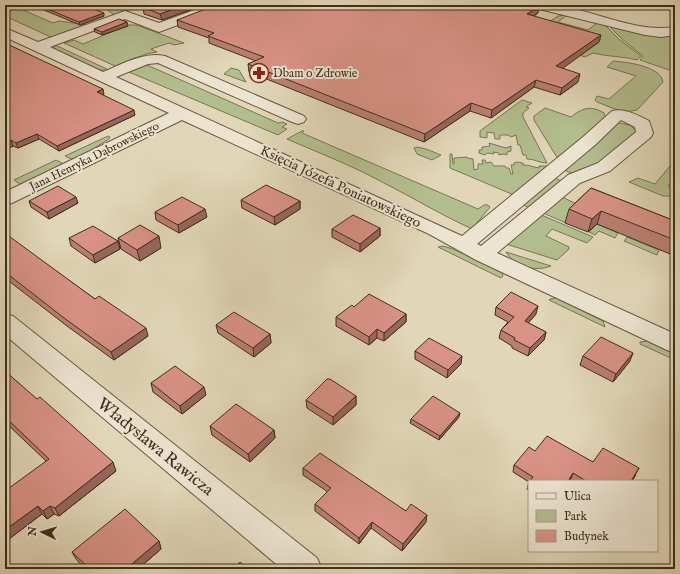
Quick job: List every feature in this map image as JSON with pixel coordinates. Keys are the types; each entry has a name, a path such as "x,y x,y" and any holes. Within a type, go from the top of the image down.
{"street":[{"path":"125,15 159,28 219,5"},
{"path":"539,5 645,31 661,33 675,31"},
{"path":"38,47 145,7"},
{"name":"Księcia Józefa Poniatowskiego","path":"5,32 436,230 463,245 675,344"},
{"path":"103,77 146,60 160,59 298,119"},
{"name":"Jana Henryka Dąbrowskiego","path":"8,193 184,113"},
{"path":"463,245 589,141 618,114 643,124 645,133 604,167 574,179 502,238 484,255"},
{"name":"Władysława Rawicza","path":"5,322 306,569"}],"green space":[{"path":"21,5 16,7 53,23 59,21 89,25 53,38 5,16 5,8"},
{"path":"101,5 141,5 116,15"},
{"path":"567,15 558,22 588,30 597,23 602,22 620,40 641,56 637,60 593,53 585,57 579,55 601,39 546,24 558,16"},
{"path":"606,23 675,34 675,72 640,60 643,56 623,40"},
{"path":"128,25 137,25 184,43 174,45 169,43 151,49 157,52 146,54 115,66 64,43 74,40 83,44"},
{"path":"55,45 109,70 99,70 54,49"},
{"path":"613,61 626,62 642,66 656,72 661,77 663,82 637,110 627,111 617,109 595,100 597,96 609,99 636,76 607,67"},
{"path":"147,65 278,123 282,122 287,124 282,127 287,129 278,135 129,72"},
{"path":"231,68 239,70 246,82 224,74"},
{"path":"522,100 532,103 526,107 529,108 523,113 523,117 547,163 527,159 526,155 523,155 520,145 518,145 516,135 511,137 508,135 500,135 500,139 495,139 494,133 487,132 487,138 480,137 480,131"},
{"path":"545,108 571,117 579,111 591,108 604,113 606,119 558,159 534,120 534,116"},
{"path":"618,123 630,125 637,132 605,161 588,169 577,172 572,173 565,170"},
{"path":"304,131 302,133 478,209 484,205 488,205 490,207 472,229 359,170 287,139"},
{"path":"108,136 110,137 109,139 76,159 71,159 65,156"},
{"path":"489,143 506,148 511,146 511,151 507,152 507,155 499,155 499,153 493,152 494,154 487,153 485,155 479,153 479,150 482,150 482,147 490,146"},
{"path":"417,147 441,155 432,160 417,154 414,148"},
{"path":"450,154 452,154 453,164 454,158 467,157 473,159 474,170 478,169 478,164 483,164 482,160 485,160 486,163 491,162 494,166 505,166 506,168 509,168 511,174 513,174 511,165 514,165 514,163 517,162 523,163 523,165 539,168 539,166 548,166 514,195 450,168"},
{"path":"56,160 62,163 61,166 21,185 14,180"},
{"path":"675,160 675,183 671,182 668,186 675,188 675,196 663,196 629,182 638,178 655,184"},
{"path":"555,178 563,182 530,208 521,204"},
{"path":"560,196 583,207 566,223 541,212"},
{"path":"539,214 593,237 587,243 552,229 546,236 569,247 569,249 557,260 506,244"},
{"path":"597,224 618,233 615,238 599,231 595,235 589,232"},
{"path":"627,237 659,250 657,255 624,241"},
{"path":"443,246 453,249 502,272 503,276 501,278 438,247"},
{"path":"506,252 551,266 545,268 526,267 520,265"},
{"path":"557,298 603,321 605,327 549,300"},
{"path":"647,341 675,354 675,360 640,344 640,342"}],"building":[{"path":"38,5 83,5 104,13 79,22"},
{"path":"149,5 184,5 160,14 143,7"},
{"path":"216,5 534,5 539,6 527,14 601,35 556,66 580,74 562,88 536,80 492,110 471,103 425,134 248,64 264,57 208,36 214,33 177,20"},
{"path":"119,19 127,22 102,32 94,29"},
{"path":"5,43 103,89 97,92 134,110 57,146 37,134 16,143 11,140 7,142 5,141"},
{"path":"266,185 300,201 274,217 241,200"},
{"path":"58,186 76,197 47,212 29,201"},
{"path":"591,188 675,221 675,240 601,211 592,219 569,209"},
{"path":"182,197 205,209 178,225 155,212"},
{"path":"353,215 380,228 360,244 332,229"},
{"path":"140,225 159,236 137,250 118,238"},
{"path":"93,226 118,241 93,255 69,238"},
{"path":"6,234 95,299 99,296 146,328 111,352 5,272"},
{"path":"511,292 538,306 525,321 546,332 530,348 514,340 515,338 501,330 514,317 496,307"},
{"path":"369,294 406,314 384,333 377,329 369,337 336,317 352,305 354,307"},
{"path":"234,312 270,334 253,348 216,325"},
{"path":"601,337 633,353 616,374 583,356"},
{"path":"429,338 462,356 448,370 415,351"},
{"path":"175,366 204,387 180,406 151,383"},
{"path":"5,371 37,399 40,397 113,462 55,508 50,506 43,511 38,506 5,530 5,491 49,459 5,417"},
{"path":"327,379 330,379 356,396 333,417 306,400"},
{"path":"433,396 460,413 440,436 411,419"},
{"path":"236,404 274,430 248,454 210,426"},
{"path":"547,436 593,462 603,448 639,468 632,480 584,480 573,473 569,480 531,480 533,477 514,465 529,447 535,451"},
{"path":"320,453 406,511 411,504 427,515 403,544 372,522 359,538 315,504 331,488 303,468"},
{"path":"125,509 159,541 126,569 90,569 72,552"},
{"path":"240,562 248,569 233,569"}],"place":[{"name":"Dbam o Zdrowie","path":"259,73"}]}
